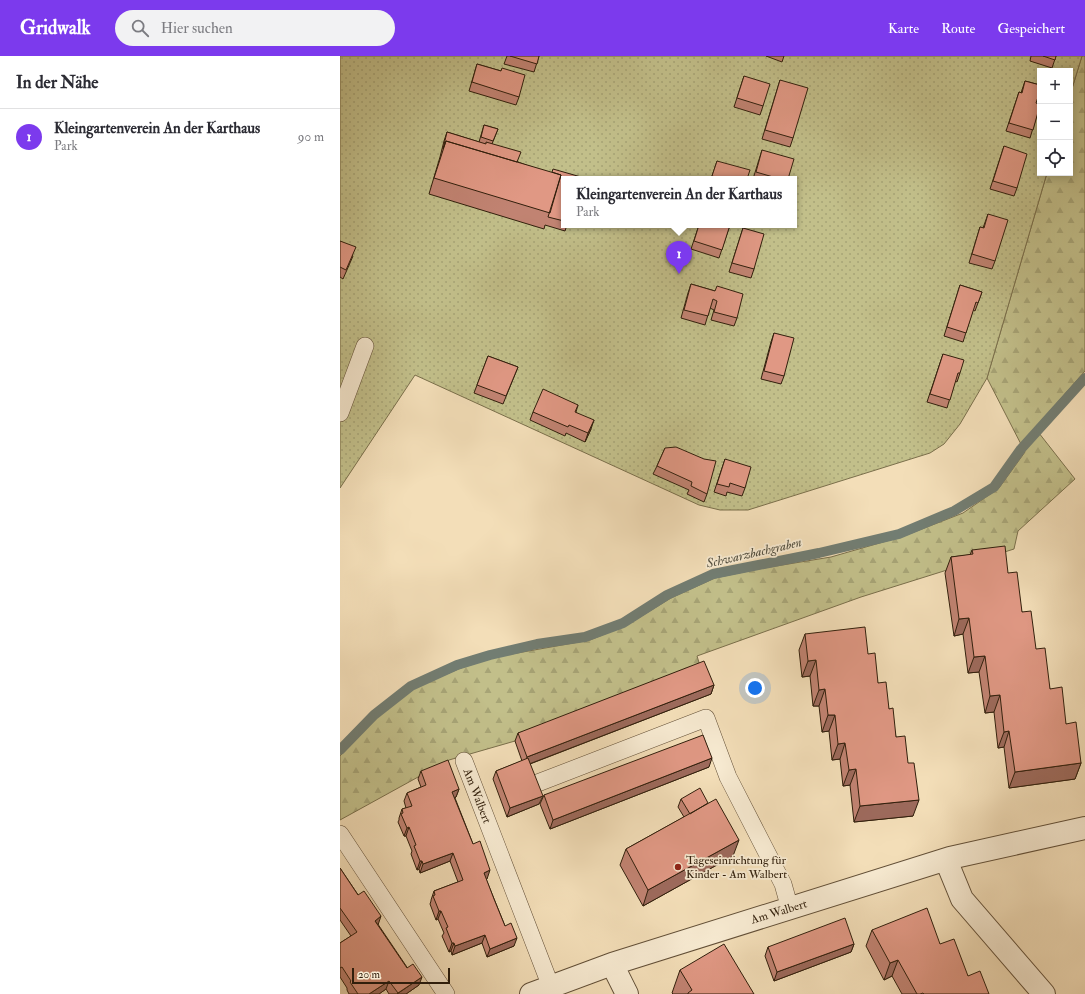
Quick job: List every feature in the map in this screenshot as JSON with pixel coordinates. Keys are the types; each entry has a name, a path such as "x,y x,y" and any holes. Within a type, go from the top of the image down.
{"street":[{"name":"Am Walbert","path":"531,994 612,964 950,858 1085,828"},
{"path":"946,860 962,899 1044,994"},
{"path":"612,964 627,994"}],"lane":[{"path":"340,413 365,346"},
{"path":"535,784 706,718 728,777 783,884 790,909"},
{"name":"Am Walbert","path":"464,761 551,987"},
{"path":"340,834 446,994"}],"green space":[{"path":"340,56 1082,56 1073,85 1073,68 1037,68 1037,176 1046,176 987,378 960,424 944,444 930,453 748,510 720,510 699,505 415,375 340,488"},
{"path":"1082,56 1085,56 1085,371 1035,428 1075,479 1018,531 1014,549 861,597 697,656 701,669 515,741 449,760 340,820 340,756 376,717 416,687 461,668 495,657 590,640 627,625 671,598 715,578 831,557 904,536 963,513 999,488 1025,452 987,378 1046,176 1073,176 1073,85"}],"building":[{"path":"510,56 539,56 537,64"},
{"path":"1043,56 1056,56 1055,60"},
{"path":"477,64 501,71 502,68 525,75 519,97 472,82"},
{"path":"744,76 770,84 763,106 737,98"},
{"path":"780,80 808,88 793,138 765,130"},
{"path":"1025,81 1037,84 1037,116 1033,130 1009,123 1019,92 1022,93"},
{"path":"484,125 498,129 493,141 481,137"},
{"path":"447,132 486,144 486,142 521,152 517,162 446,141 443,149"},
{"path":"446,141 561,175 550,213 434,178"},
{"path":"1004,146 1027,154 1017,188 993,181"},
{"path":"762,150 794,159 789,176 770,176 756,172"},
{"path":"717,161 750,170 748,176 712,176"},
{"path":"553,169 578,176 561,176 561,220 548,217 561,175 552,172"},
{"path":"988,214 1008,220 995,261 972,254 980,227 984,228"},
{"path":"698,228 729,228 722,250 694,241"},
{"path":"743,228 764,234 754,269 732,263"},
{"path":"340,241 356,247 346,270 340,267"},
{"path":"691,284 715,291 717,286 743,294 737,318 714,312 717,301 713,299 708,316 684,310"},
{"path":"960,285 982,292 978,303 976,302 966,333 947,327"},
{"path":"774,333 794,338 784,376 764,371"},
{"path":"943,354 964,360 960,373 958,373 950,400 930,394"},
{"path":"488,356 518,367 506,396 477,385"},
{"path":"543,389 578,405 575,412 594,420 588,433 569,425 568,427 533,412"},
{"path":"676,447 704,459 716,461 707,494 691,486 692,482 657,466 665,448"},
{"path":"725,459 751,467 745,488 730,483 729,487 717,484"},
{"path":"1005,546 1008,573 1017,572 1022,612 1031,611 1036,649 1045,648 1050,689 1062,687 1066,724 1076,722 1081,763 1015,772 1009,731 1004,732 1000,695 990,696 985,656 974,657 969,618 959,619 951,557 973,554 972,550"},
{"path":"865,627 868,654 875,653 878,683 886,682 889,709 893,708 896,737 905,736 908,763 914,763 919,800 860,806 856,769 849,770 845,743 838,744 835,715 828,715 825,689 819,690 816,660 808,661 805,634"},
{"path":"704,661 714,685 527,757 518,733"},
{"path":"703,735 712,758 553,820 544,795"},
{"path":"528,758 543,796 510,808 496,771"},
{"path":"448,760 459,789 452,792 473,844 480,841 490,870 484,873 505,926 511,923 517,938 490,949 485,935 455,946 454,943 452,943 446,928 448,927 433,896 435,895 434,891 463,880 453,853 423,864 422,861 420,861 414,846 416,845 409,827 407,828 401,814 403,813 402,809 412,806 407,793 426,785 421,771"},
{"path":"700,788 708,803 690,814 681,799"},
{"path":"716,799 739,840 648,890 626,849"},
{"path":"340,868 358,895 364,891 381,916 375,921 407,968 413,964 422,977 398,993 389,981 369,994 358,994 342,967 340,968 340,943 357,932 340,908"},
{"path":"927,908 940,944 954,939 968,976 980,971 989,994 917,994 898,960 890,963 872,930"},
{"path":"845,918 854,944 777,972 768,947"},
{"path":"724,944 754,994 688,994 692,990 680,970"}],"waterway":[{"name":"Schwarzbachgraben","path":"340,750 374,715 411,686 457,665 490,655 537,644 585,637 623,623 667,595 713,574 819,553 899,534 954,511 994,487 1021,449 1085,378"}],"place":[{"name":"Kleingartenverein An der Karthaus","path":"679,274"},
{"name":"Tageseinrichtung für Kinder - Am Walbert","path":"678,867"}]}
